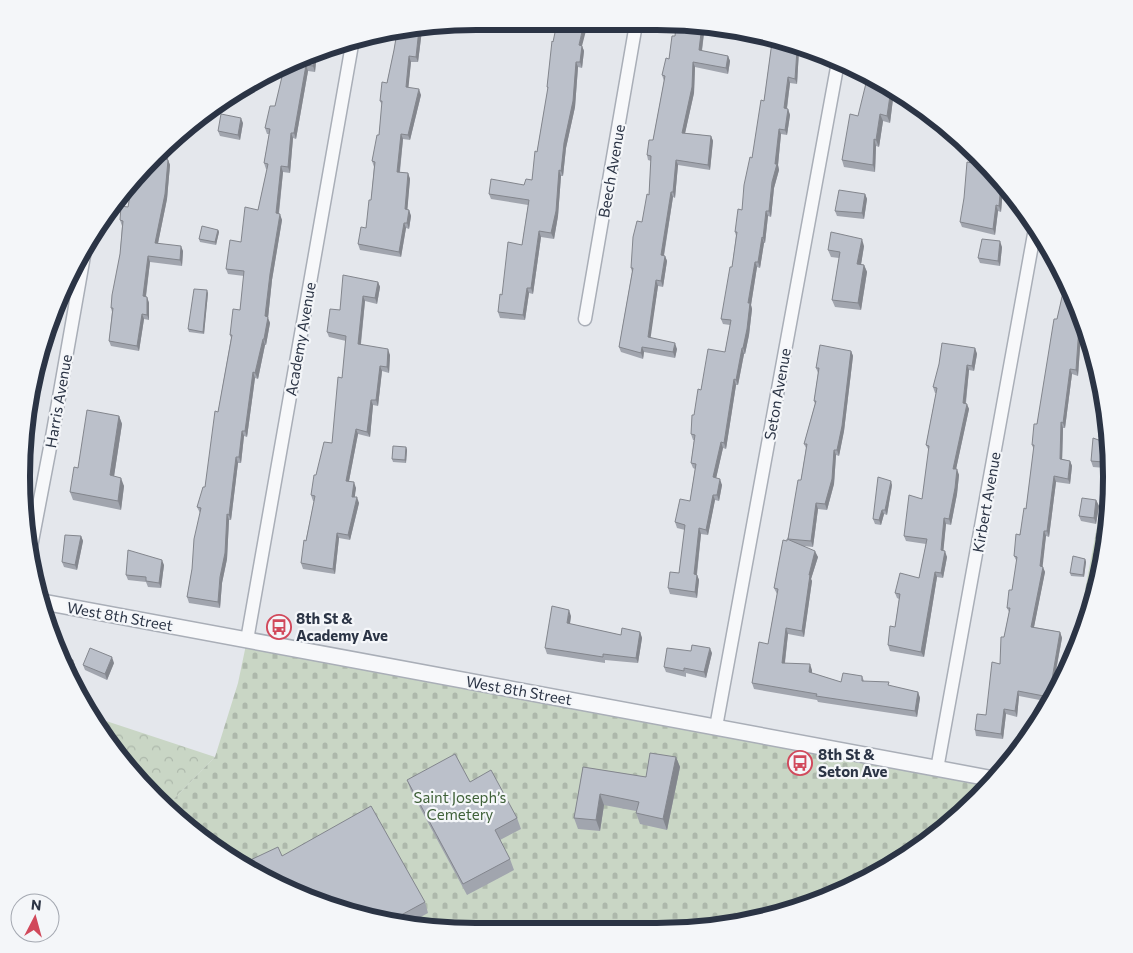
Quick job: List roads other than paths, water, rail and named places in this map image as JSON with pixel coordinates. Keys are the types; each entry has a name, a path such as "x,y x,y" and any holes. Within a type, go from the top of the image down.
{"street":[{"name":"Beech Avenue","path":"585,319 635,30"},
{"name":"Academy Avenue","path":"247,640 350,48"},
{"name":"Seton Avenue","path":"716,726 837,68"},
{"name":"Kirbert Avenue","path":"937,770 1033,237"},
{"name":"Harris Avenue","path":"34,532 82,268"},
{"name":"West 8th Street","path":"49,603 986,778"}],"place":[{"name":"8th St & Academy Ave","path":"279,627"},
{"name":"8th St & Seton Ave","path":"800,763"}],"park label":[{"name":"Saint Joseph’s Cemetery","path":"460,806"}]}
